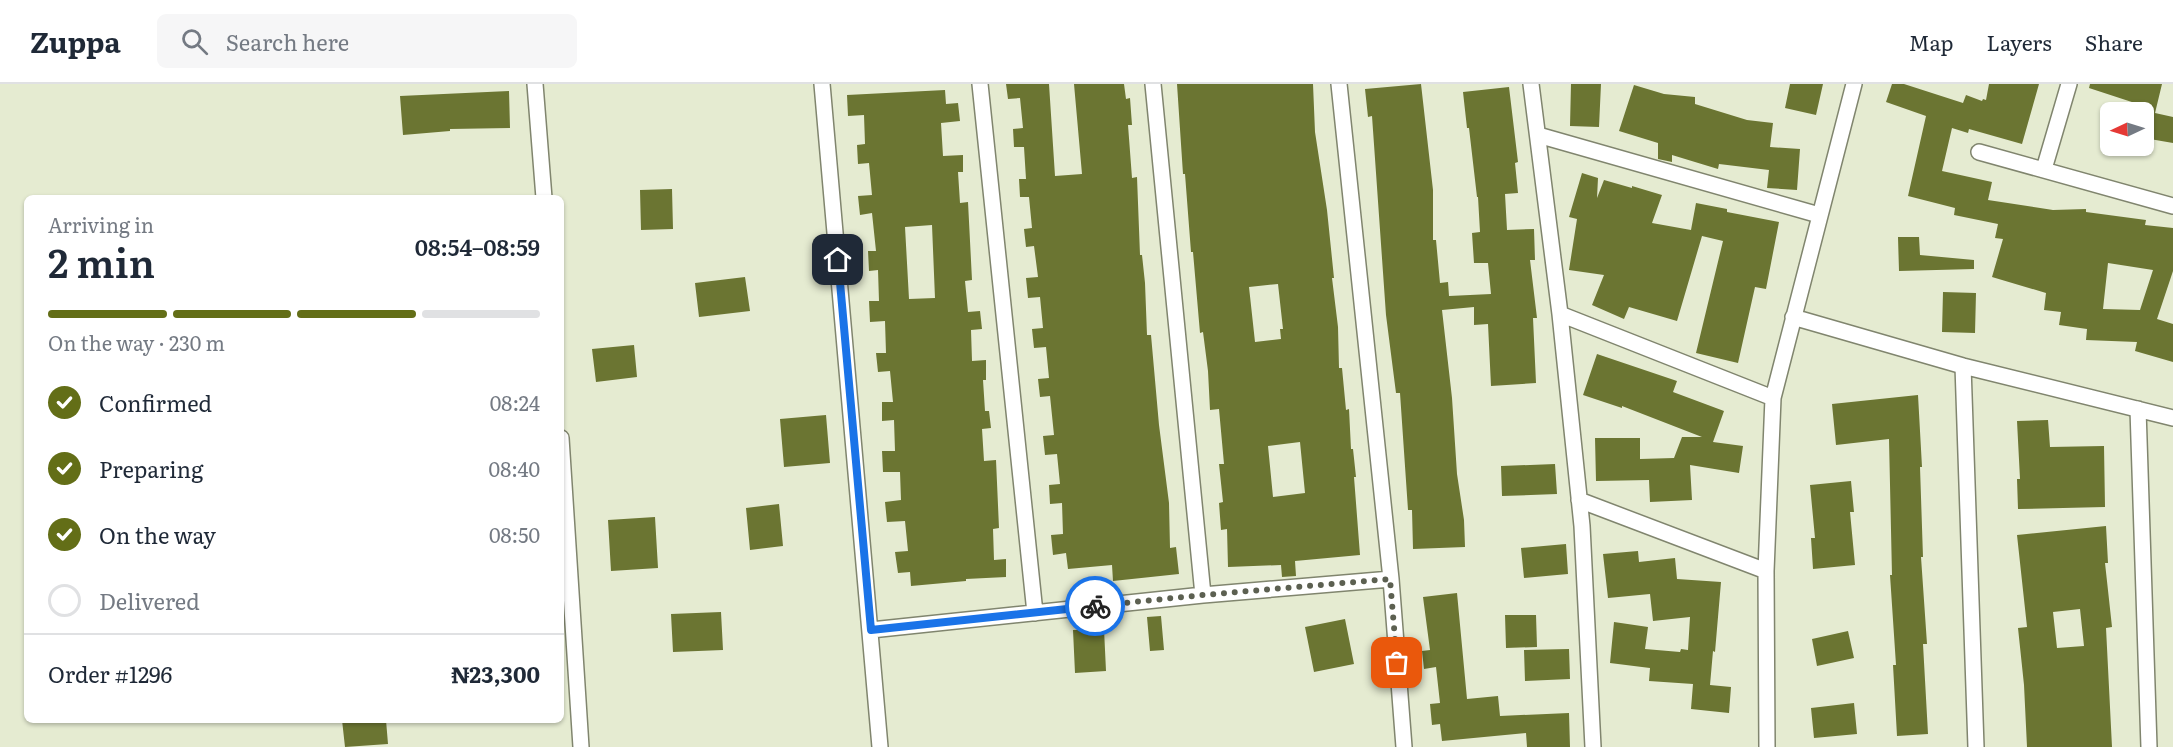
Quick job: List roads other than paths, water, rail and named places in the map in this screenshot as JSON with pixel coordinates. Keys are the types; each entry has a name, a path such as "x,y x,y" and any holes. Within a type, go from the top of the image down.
{"street":[{"path":"535,84 544,195"},
{"path":"822,84 871,630 879,747"},
{"path":"980,84 1035,613"},
{"path":"1154,84 1203,595"},
{"path":"1339,84 1390,579 1404,747"},
{"path":"1531,84 1560,314 1579,500 1593,747"},
{"path":"1767,747 1766,572 1773,398 1854,84"},
{"path":"2044,169 2069,84"},
{"path":"1538,135 1819,215"},
{"path":"1979,153 2173,206"},
{"path":"1560,314 1773,398"},
{"path":"1793,316 1963,366 2173,418"},
{"path":"1963,366 1976,747"},
{"path":"2138,409 2149,747"},
{"path":"564,484 581,747"},
{"path":"1579,500 1766,572"},
{"path":"871,630 1203,595 1390,579"}]}
